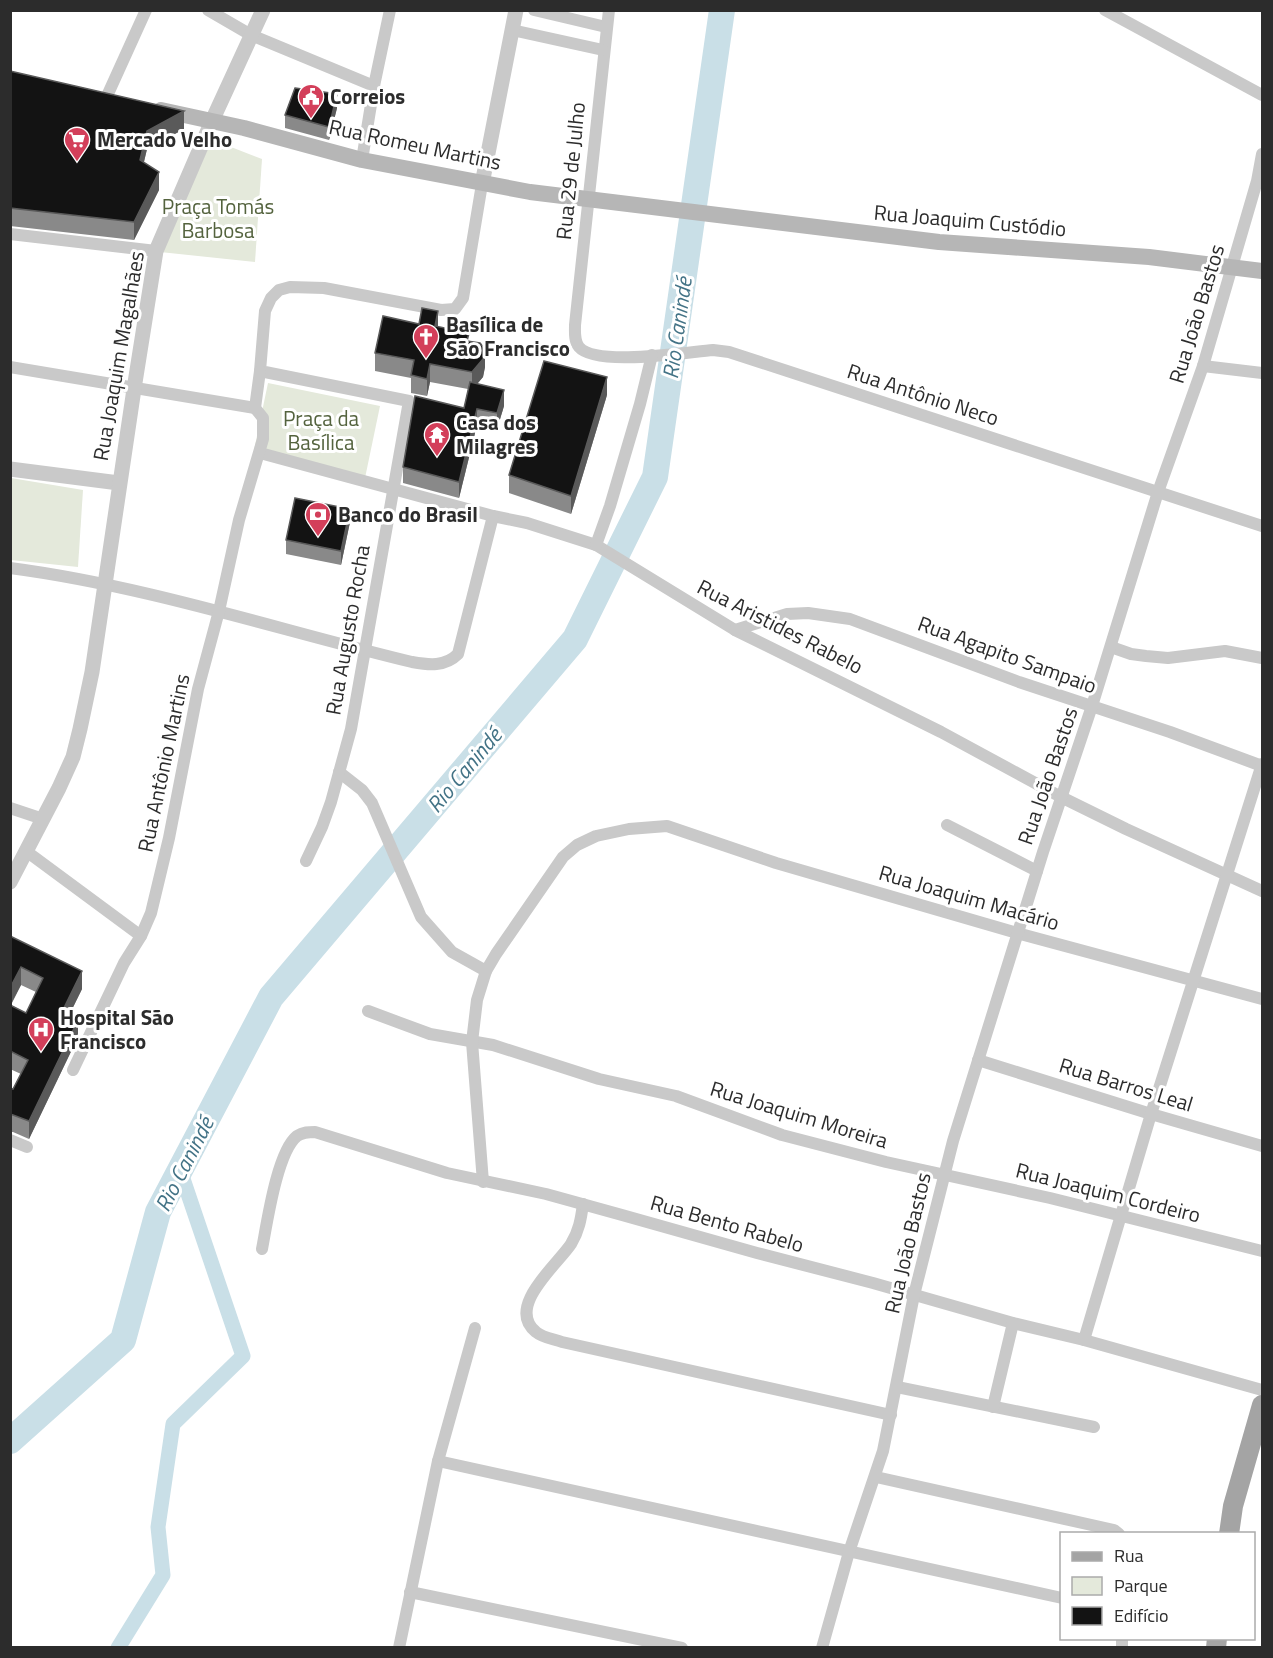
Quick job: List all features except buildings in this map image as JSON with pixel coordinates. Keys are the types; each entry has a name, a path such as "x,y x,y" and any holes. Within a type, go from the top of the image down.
{"main road":[{"path":"101,94 127,101"},
{"name":"Rua Romeu Martins","path":"148,107 362,160 482,184 674,210"},
{"name":"Rua Joaquim Custódio","path":"674,210 939,242 1149,257 1263,271"},
{"path":"1229,1532 1233,1506 1257,1440 1263,1405"}],"street":[{"path":"101,94 147,10"},
{"path":"208,10 251,35 374,86"},
{"name":"Rua Joaquim Magalhães","path":"10,882 73,757 80,729 92,672 156,251 263,10"},
{"path":"362,160 390,10"},
{"path":"10,368 255,408 265,311 271,298 279,290 290,286 324,288 441,310 455,309 463,298 482,184 516,10"},
{"path":"534,10 606,27"},
{"name":"Rua 29 de Julho","path":"574,336 587,198 609,10"},
{"path":"1105,10 1263,95"},
{"path":"512,30 603,50"},
{"name":"Rua João Bastos","path":"822,1647 849,1552 876,1477 897,1387 914,1295 943,1174 1017,933 1111,647 1158,492 1203,366 1263,154"},
{"path":"10,234 156,251"},
{"name":"Rua Antônio Neco","path":"574,336 579,347 590,354 610,357 707,351 729,352 1263,526"},
{"path":"596,545 657,355"},
{"path":"1203,366 1263,374"},
{"name":"Rua Augusto Rocha","path":"260,371 409,401 363,650 351,729 322,827 306,861"},
{"name":"Rua Antônio Martins","path":"73,1070 124,963 141,936 151,913 198,689 219,611 238,520 260,453 263,418 255,408"},
{"name":"Rua Aristides Rabelo","path":"260,453 393,490 527,523 596,545 735,630 940,732 1061,797 1263,891"},
{"path":"10,469 119,483"},
{"path":"10,568 105,585 219,611 363,650 424,664 440,664 452,660 458,654 493,516"},
{"name":"Rua Agapito Sampaio","path":"735,630 787,614 850,619 1019,682 1262,765"},
{"path":"1111,647 1131,654 1168,658 1225,651 1263,658"},
{"path":"1084,1341 1151,1114 1262,765"},
{"path":"339,772 362,790 372,803 421,917 452,952 486,971 477,1000 472,1042 483,1182"},
{"path":"10,808 43,819"},
{"path":"947,825 1037,871"},
{"name":"Rua Joaquim Macário","path":"486,971 563,857 577,845 596,836 629,829 667,826 776,863 1017,933 1263,999"},
{"path":"26,852 141,936"},
{"name":"Rua Joaquim Moreira","path":"368,1011 430,1034 493,1045 599,1078 676,1096 782,1135 943,1174"},
{"name":"Rua Barros Leal","path":"978,1060 1263,1146"},
{"name":"Rua Bento Rabelo","path":"261,1249 279,1169 287,1149 295,1138 303,1133 315,1132 447,1173 546,1194 1263,1390"},
{"path":"10,1140 27,1147"},
{"name":"Rua Joaquim Cordeiro","path":"943,1174 1263,1251"},
{"path":"583,1204 579,1230 574,1239 532,1294 528,1318 534,1331 562,1342 891,1415"},
{"path":"993,1407 1013,1323"},
{"path":"399,1647 438,1461 475,1328"},
{"path":"897,1387 1094,1427"},
{"path":"438,1461 1060,1598"},
{"path":"876,1477 1117,1532"},
{"path":"410,1592 682,1647"}],"green space":[{"name":"Praça Tomás Barbosa","path":"208,138 262,159 255,262 160,252"},
{"name":"Praça da Basílica","path":"268,383 380,406 365,478 253,455"},
{"path":"11,478 83,490 78,567 11,560"}],"waterway":[{"name":"Rio Canindé","path":"10,1441 123,1340 158,1212 271,997 575,639 655,477 722,10"},
{"path":"118,1648 163,1575 158,1527 173,1424 243,1356 180,1170"}],"place":[{"name":"Correios","path":"311,120"},
{"name":"Mercado Velho","path":"77,163"},
{"name":"Basílica de São Francisco","path":"426,360"},
{"name":"Casa dos Milagres","path":"437,458"},
{"name":"Banco do Brasil","path":"318,538"},
{"name":"Hospital São Francisco","path":"41,1053"}]}
